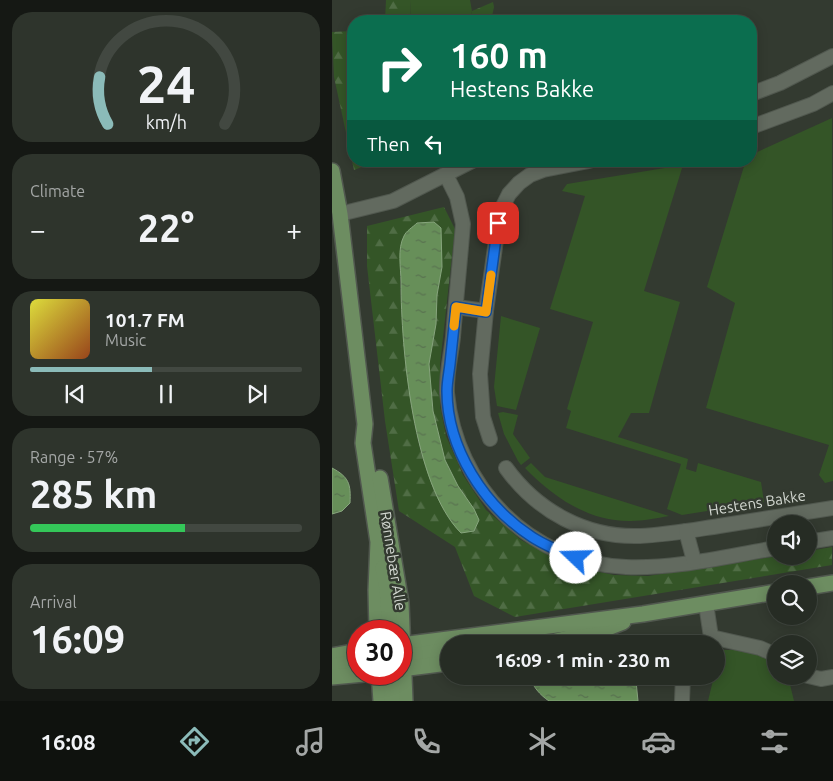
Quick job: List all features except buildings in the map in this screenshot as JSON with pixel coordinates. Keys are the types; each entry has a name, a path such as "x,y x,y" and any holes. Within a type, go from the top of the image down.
{"main road":[{"name":"Rønnebær Alle","path":"332,171 340,214 365,424 363,443 378,542 377,620"},
{"name":"Rønnebær Alle","path":"365,424 375,451 399,590 399,620"},
{"path":"378,542 387,589 389,620"},
{"path":"817,586 832,583"},
{"path":"412,656 518,631 644,614 767,594"},
{"path":"581,635 605,629 644,614"},
{"path":"536,635 603,619"},
{"path":"332,652 347,650"},
{"path":"412,657 440,652"},
{"path":"332,656 347,653"},
{"path":"412,660 440,662"},
{"path":"332,666 347,664"},
{"path":"332,677 347,676"},
{"path":"380,685 381,701"},
{"path":"392,701 395,685"},
{"name":"Rønnebær Alle","path":"402,685 404,701"}],"street":[{"path":"757,92 780,83 832,56"},
{"path":"757,125 806,107 832,93"},
{"path":"340,214 393,201 461,167"},
{"path":"490,439 483,416 480,381 486,312 499,218 509,194 519,183 530,175 559,167"},
{"path":"446,175 457,197 463,224 447,391 451,420 460,449 473,476 490,500 511,522 531,537 553,549 576,558 601,564 626,567 694,561 767,549"},
{"path":"456,307 486,312"},
{"name":"Hestens Bakke","path":"506,468 512,477 539,503 564,520 601,533 640,536 686,531 832,508"},
{"path":"686,531 694,561"},
{"path":"817,540 832,538"},
{"path":"706,604 708,635"},
{"path":"725,643 760,648 767,652"},
{"path":"817,678 832,677"},
{"path":"682,701 683,685"}],"green space":[{"path":"386,0 411,0 410,15 385,15"},
{"path":"411,0 470,0 472,11 471,15 410,15"},
{"path":"493,2 492,15 471,15 472,11"},
{"path":"347,31 347,137 334,77 332,32"},
{"path":"832,118 833,481 825,483 819,475 829,445 706,408 735,303 707,287 744,167 757,167 757,152"},
{"path":"671,167 682,167 644,291 680,302 649,413 631,413 618,437 688,459 686,469 696,472 698,463 761,482 764,502 682,515 667,509 681,464 566,428 571,411 567,409 593,322 550,309 585,196 562,191 567,184"},
{"path":"444,207 455,229 440,364 440,406 446,436 463,475 486,510 521,540 554,558 581,568 614,575 648,576 767,558 767,565 817,565 817,550 832,547 832,565 515,617 474,596 455,547 399,511 385,421 367,266 367,226","holes":["404,236 442,267 437,295 436,324 429,364 433,411 445,460 458,486 474,509 436,494 424,463 413,417 402,317 400,266"]},
{"path":"501,316 540,328 516,410 497,406 494,387"},
{"path":"498,413 518,415 513,434 530,458 521,465 504,434"},
{"path":"531,463 545,477 669,516 631,521 601,517 586,512 547,489 525,468"},
{"path":"725,650 744,650 759,654 767,660 767,685 790,685 794,701 708,701 712,685 725,685"}],"water":[{"path":"434,222 441,228 442,267 437,295 436,324 429,364 433,411 445,460 458,486 474,509 479,520 474,531 461,533 445,511 431,483 421,450 407,378 400,259 402,241 406,232 417,223"},
{"path":"332,468 348,482 350,503 342,511 332,514"},
{"path":"534,685 636,685 638,701 549,701"}],"slow traffic":[{"path":"454,326 456,307 486,312 491,275"}],"route":[{"path":"498,223 486,312 456,307 447,391 451,420 460,449 473,476 490,500 511,522 531,537 553,549 576,558"}]}
